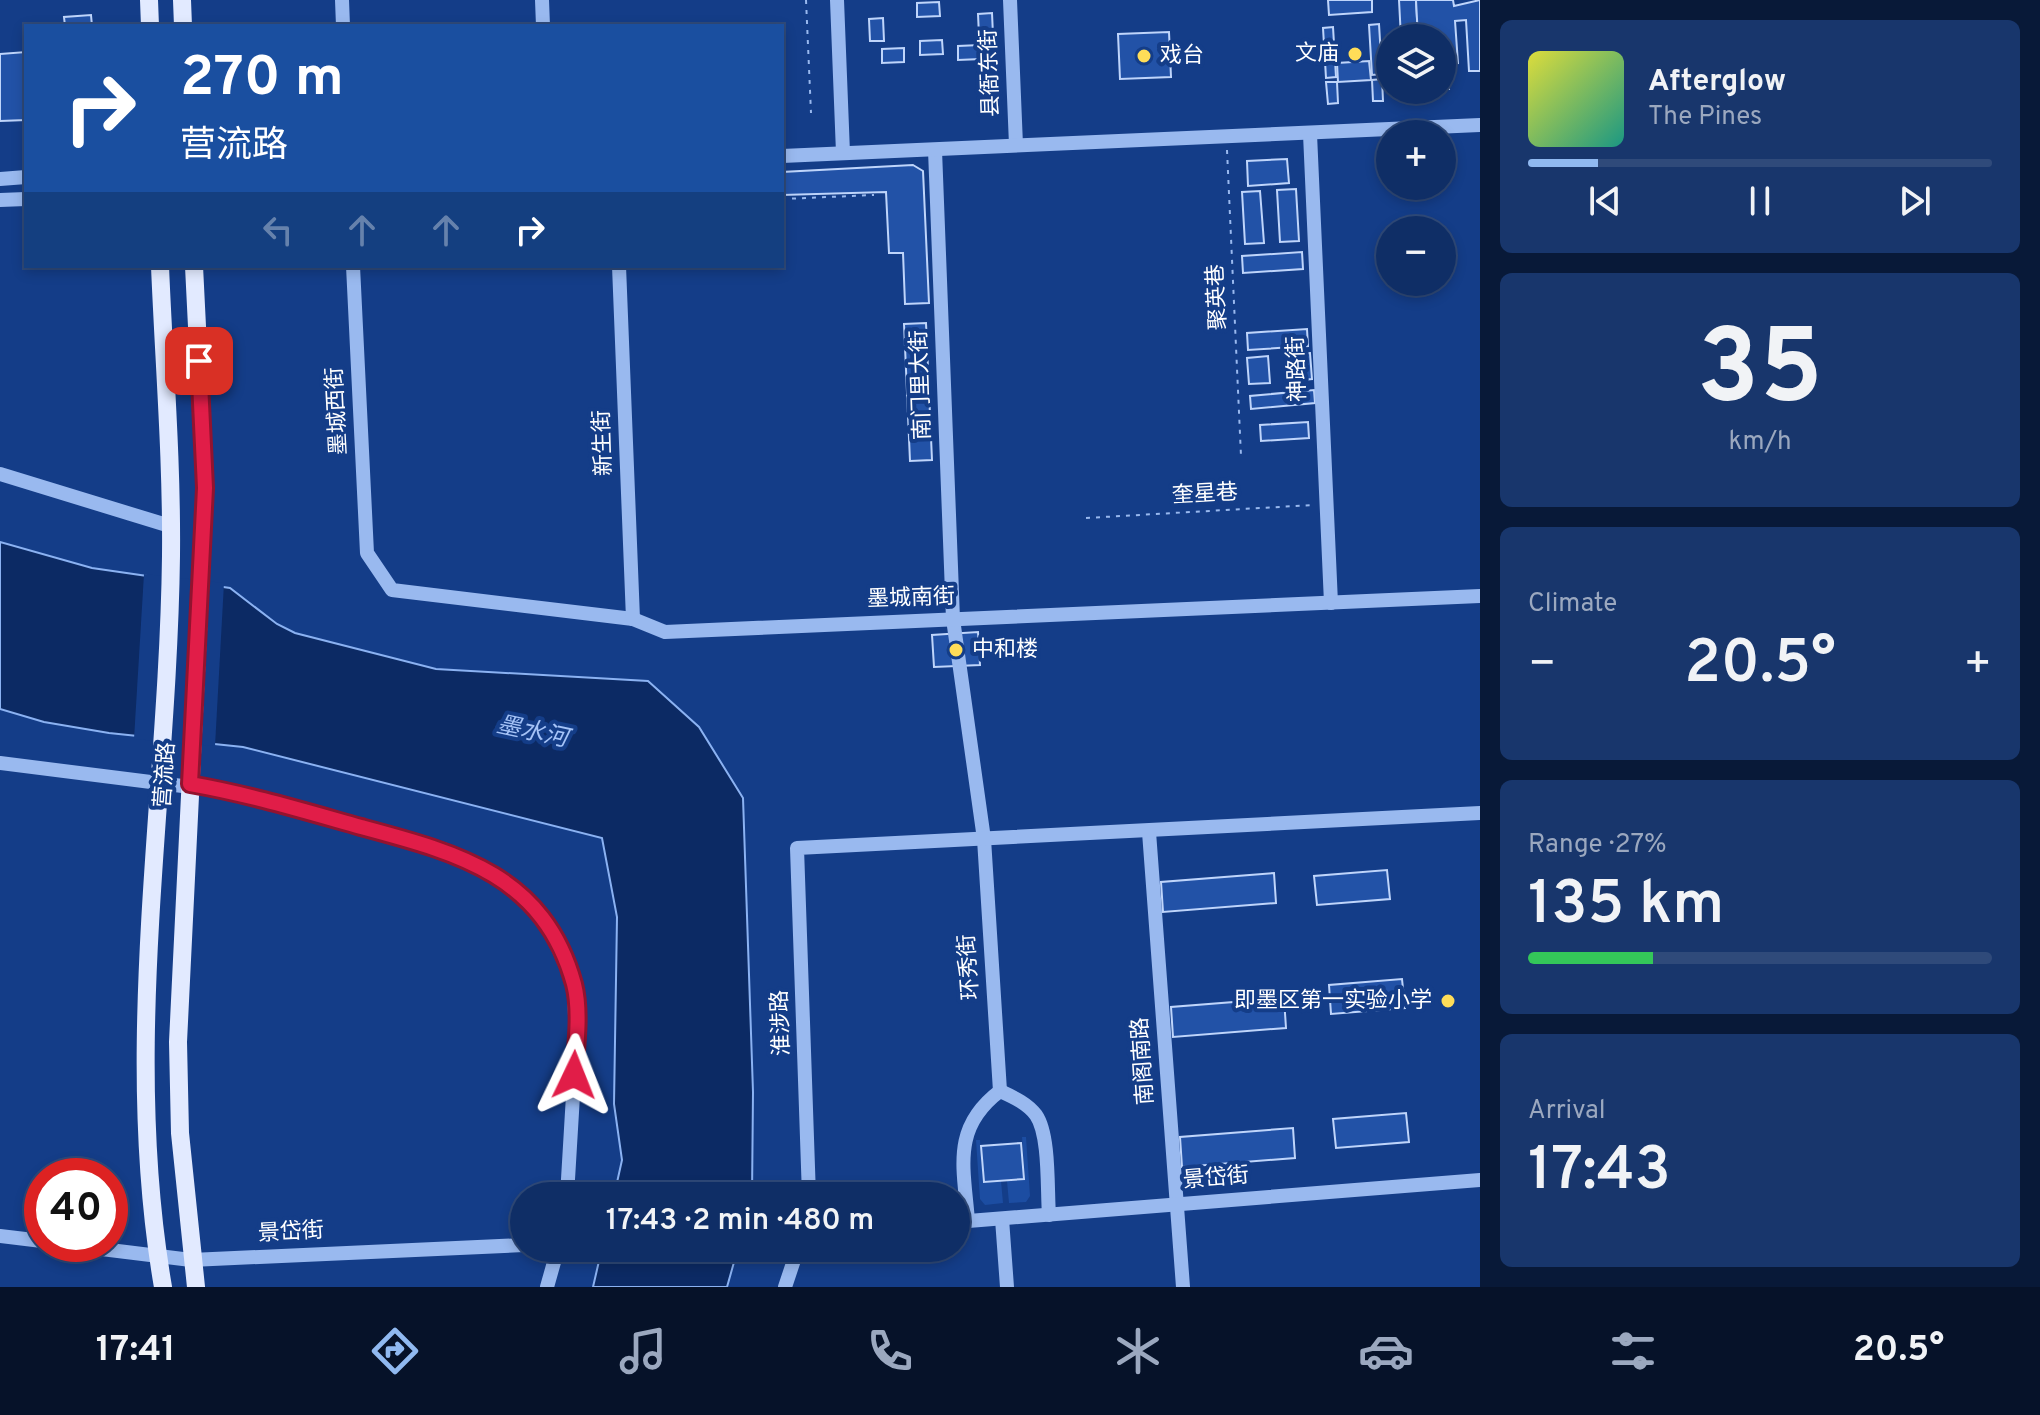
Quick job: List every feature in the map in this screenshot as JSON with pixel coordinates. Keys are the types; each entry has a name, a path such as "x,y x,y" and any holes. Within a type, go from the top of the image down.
{"main road":[{"path":"149,0 150,24"},
{"path":"182,0 183,24"},
{"name":"营流路","path":"160,268 171,556 157,781 147,1051 149,1149 163,1287"},
{"name":"营流路","path":"194,268 205,488 178,1042 180,1133 196,1287"}],"street":[{"path":"342,0 343,24"},
{"path":"542,0 543,24"},
{"path":"837,0 843,153"},
{"name":"县衙东街","path":"1010,0 1016,145"},
{"path":"784,156 1480,125"},
{"name":"神路街","path":"1310,134 1331,603"},
{"name":"南门里大街","path":"935,150 953,619 984,839"},
{"path":"0,179 24,177"},
{"path":"0,200 24,199"},
{"name":"墨城西街","path":"353,268 367,553"},
{"name":"新生街","path":"619,268 633,619"},
{"path":"0,474 170,526"},
{"name":"墨城南街","path":"367,553 392,590 633,619 665,632 1480,596"},
{"path":"0,763 190,784 238,793 443,849 503,879 547,922 574,985 576,1045 568,1182"},
{"path":"984,839 1480,813"},
{"name":"南阁南路","path":"1149,832 1183,1287"},
{"name":"淮涉路","path":"809,1182 797,848 984,839"},
{"name":"环秀街","path":"984,839 1000,1091"},
{"path":"963,1182 963,1143 971,1120 1000,1091 1020,1101 1037,1116 1043,1137 1049,1215"},
{"name":"景岱街","path":"970,1221 1480,1180"},
{"path":"1002,1219 1007,1287"},
{"path":"0,1236 24,1239"},
{"name":"景岱街","path":"128,1253 191,1260 510,1246"},
{"path":"547,1287 554,1262"},
{"path":"785,1287 793,1262"}],"path":[{"path":"806,0 811,113"},
{"name":"聚英巷","path":"1226,137 1241,456"},
{"path":"784,199 874,195"},
{"name":"奎星巷","path":"1086,518 1326,505"}],"shaded area":[{"path":"1022,1137 1026,1137 1030,1196 1026,1202 1009,1203 1007,1181 1025,1179"},
{"path":"976,1140 980,1140 983,1182 1001,1181 1003,1203 985,1205 980,1199"}],"water":[{"name":"墨水河","path":"0,542 92,568 230,588 277,624 295,633 436,669 648,681 699,727 743,798 753,1092 752,1182 617,1182 622,1160 614,1104 617,917 602,838 243,747 109,733 44,722 0,709"},
{"path":"599,1262 734,1262 727,1287 593,1287"}],"pier":[{"path":"144,574 224,583 215,746 134,739"}],"building":[{"path":"1328,0 1372,0 1372,12 1329,15"},
{"path":"1399,0 1416,0 1417,24 1400,24"},
{"path":"1416,0 1453,0 1454,6 1480,0 1480,71 1469,71 1466,20 1455,21 1455,24 1417,24"},
{"path":"939,2 940,16 917,17 917,3"},
{"path":"992,13 993,35 979,36 978,14"},
{"path":"91,15 92,24 65,24 64,17"},
{"path":"883,18 884,41 870,41 869,19"},
{"path":"1376,24 1376,75 1372,75 1369,25"},
{"path":"1333,27 1336,77 1326,78 1323,28"},
{"name":"戏台","path":"1169,32 1171,77 1120,79 1118,34"},
{"path":"942,40 943,54 920,55 920,41"},
{"path":"980,45 981,59 958,60 958,46"},
{"path":"904,48 904,62 882,63 882,49"},
{"path":"24,52 24,120 0,121 0,54"},
{"path":"1369,61 1371,80 1338,82 1337,63"},
{"path":"1372,80 1376,80 1376,101 1373,101"},
{"path":"1326,82 1337,82 1338,103 1328,104"},
{"path":"1287,159 1289,183 1248,186 1247,161"},
{"path":"913,165 923,171 929,303 905,304 903,253 889,253 886,192 784,195 784,172"},
{"path":"1296,189 1299,241 1280,242 1277,190"},
{"path":"1260,191 1264,243 1245,244 1242,192"},
{"path":"1302,252 1303,269 1243,273 1242,256"},
{"path":"926,323 932,460 910,461 904,324"},
{"path":"1307,329 1308,346 1248,350 1247,333"},
{"path":"1310,353 1312,379 1291,381 1289,354"},
{"path":"1268,356 1270,383 1249,384 1247,358"},
{"path":"1314,390 1315,403 1251,409 1250,396"},
{"path":"1308,422 1309,438 1261,441 1260,425"},
{"name":"中和楼","path":"978,632 980,665 934,667 932,635"},
{"path":"1387,870 1390,899 1317,905 1314,876"},
{"path":"1274,873 1276,903 1163,912 1161,882"},
{"path":"1402,979 1405,1008 1331,1014 1329,985"},
{"path":"1284,998 1286,1028 1173,1037 1171,1007"},
{"path":"1406,1113 1409,1142 1336,1148 1333,1119"},
{"path":"1293,1128 1295,1158 1182,1167 1180,1137"},
{"path":"1021,1143 1024,1179 984,1182 981,1146"}],"place":[{"name":"文庙","path":"1355,54"},
{"name":"戏台","path":"1144,56"},
{"name":"中和楼","path":"956,650"},
{"name":"即墨区第一实验小学","path":"1448,1001"}],"route":[{"path":"199,361 205,488 190,784 238,793 443,849 503,879 547,922 574,985 574,1075"}]}
